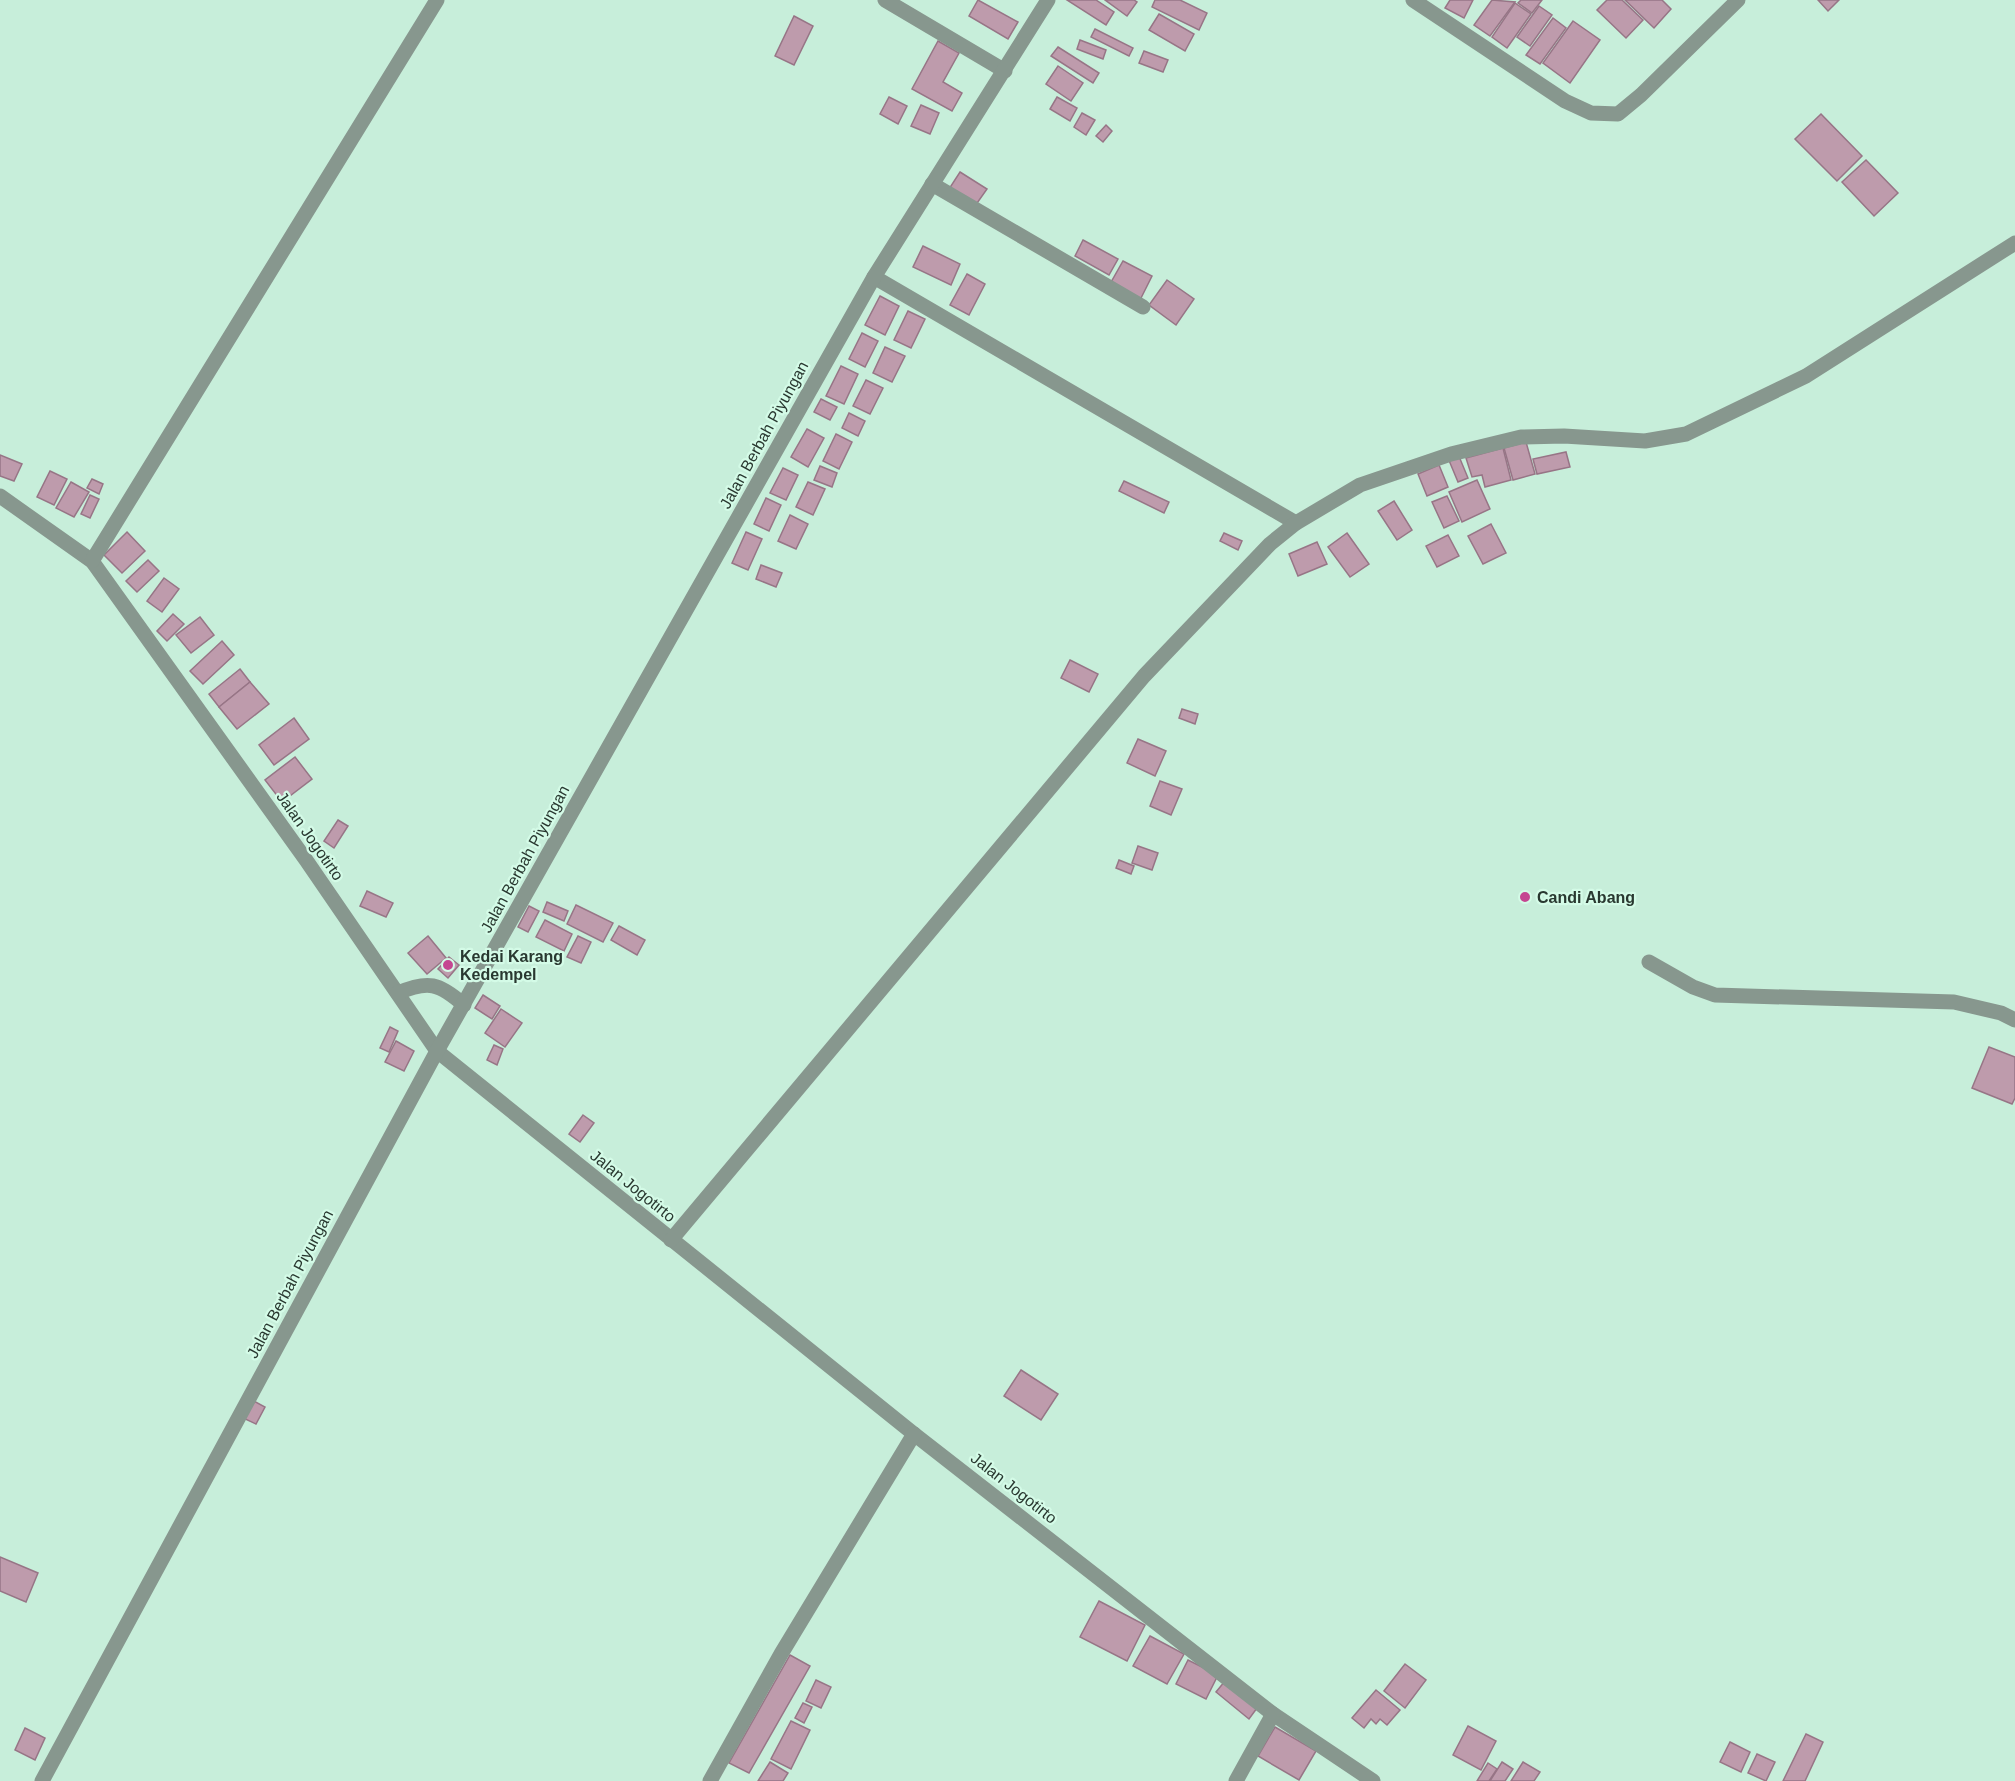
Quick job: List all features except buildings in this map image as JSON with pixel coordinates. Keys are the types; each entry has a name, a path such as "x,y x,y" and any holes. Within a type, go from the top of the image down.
{"street":[{"path":"92,561 436,0"},
{"path":"885,0 1005,71"},
{"name":"Jalan Berbah Piyungan","path":"42,1781 437,1051 874,277 1048,0"},
{"path":"1413,0 1565,101 1591,113 1618,114 1641,95 1738,0"},
{"path":"932,184 1143,307"},
{"path":"671,1240 1144,676 1270,544 1296,523 1360,485 1451,454 1521,437 1564,436 1645,441 1686,434 1806,376 2015,243"},
{"path":"874,277 1296,523"},
{"name":"Jalan Jogotirto","path":"0,496 92,561 437,1051 671,1240 791,1332 914,1434 1273,1714 1373,1781"},
{"path":"1649,962 1693,987 1715,995 1954,1002 2001,1013 2015,1020"},
{"path":"398,993 413,986 432,984 449,992 464,1005"},
{"path":"710,1781 782,1654 914,1434"},
{"path":"1236,1781 1273,1714"}],"place":[{"name":"Candi Abang","path":"1525,897"},
{"name":"Kedai Karang Kedempel","path":"448,965"}]}
